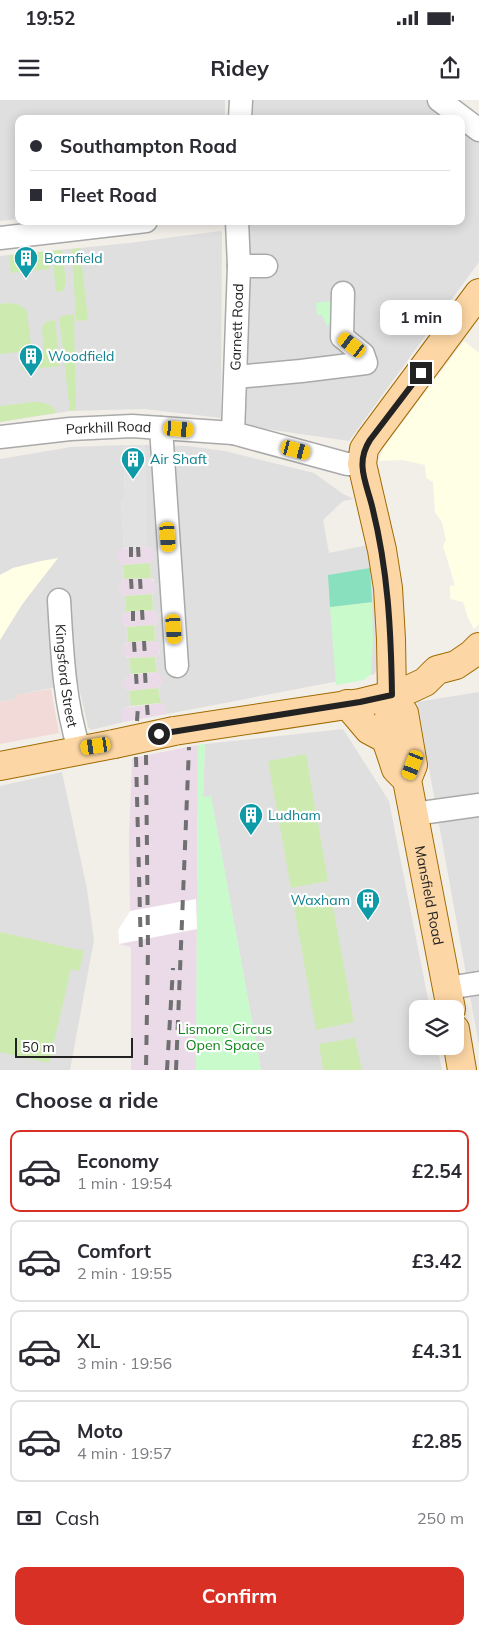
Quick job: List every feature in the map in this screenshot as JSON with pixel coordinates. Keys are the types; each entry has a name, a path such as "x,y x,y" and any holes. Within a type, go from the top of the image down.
{"main road":[{"path":"392,695 388,588 382,550 362,464 364,449 479,293"},
{"path":"392,665 407,669 437,670 456,665 479,647"},
{"path":"0,766 79,749 392,695 410,690 425,682 437,670"},
{"name":"Mansfield Road","path":"392,695 386,739 396,769 408,780"},
{"name":"Mansfield Road","path":"392,695 404,713 413,765 408,780 450,998"},
{"path":"346,704 369,730 386,739"},
{"path":"459,1055 462,1070"}],"street":[{"path":"240,115 241,100"},
{"path":"439,100 459,115"},
{"path":"465,120 479,130"},
{"path":"0,238 112,225"},
{"name":"Garnett Road","path":"233,433 239,266 238,225"},
{"path":"239,266 266,266"},
{"path":"236,376 366,363 363,354 342,337 343,293"},
{"name":"Parkhill Road","path":"0,438 70,429 132,426 233,433 347,464 362,464"},
{"path":"161,428 177,666"},
{"name":"Kingsford Street","path":"59,600 64,682 74,734 79,749"},
{"path":"414,814 479,805"},
{"path":"450,998 479,983"}],"shaded area":[{"path":"0,100 225,100 225,115 15,115 15,219 0,221"},
{"path":"248,100 430,100 449,115 247,115"},
{"path":"465,127 479,136 479,262 349,441 239,425 244,225 465,225"},
{"path":"222,232 221,418 144,409 70,411 0,422 0,256 129,243"},
{"path":"464,341 479,353 479,624 474,629 463,602 450,599 450,586 455,585 443,546 446,540 442,522 435,512 433,482 426,478 425,465 402,460 379,461 384,447"},
{"path":"123,445 125,494 121,503 124,548 121,549 120,562 123,565 124,579 121,582 121,593 125,596 126,612 121,617 127,627 126,657 129,658 131,674 125,678 125,687 129,691 131,706 124,708 124,722 91,730 88,727 78,683 16,695 16,699 0,702 0,640 26,599 41,561 13,568 0,575 0,459 71,447"},
{"path":"123,445 145,445 146,546 124,548 121,503 125,493"},
{"path":"145,445 188,446 225,451 314,473 343,494 354,499 343,501 323,520 329,553 368,545 375,608 377,666 375,674 167,714 164,705 161,703 155,657 160,653 159,643 155,641 154,625 159,618 158,614 153,610 152,594 154,593 154,580 151,578 150,563 154,558 152,548 146,546"},
{"path":"146,546 152,548 155,553 150,563 123,565 118,560 117,553 121,549"},
{"path":"58,558 20,607 0,640 0,575 13,568"},
{"path":"151,578 157,586 152,594 125,596 119,591 119,584 124,579"},
{"path":"153,610 158,614 159,618 154,625 127,627 121,621 121,617 126,612"},
{"path":"128,642 159,642 161,649 155,657 129,658 123,653 123,647"},
{"path":"157,672 163,680 158,688 129,691 125,687 124,681 128,675"},
{"path":"51,689 59,733 0,744 0,702 16,699 15,695"},
{"path":"479,692 479,1046 417,702"},
{"path":"161,703 164,705 167,714 124,722 121,717 124,708"},
{"path":"343,729 389,801 428,1000 409,1000 409,1055 439,1055 442,1070 261,1070 211,797 203,797 205,744"},
{"path":"198,745 196,1070 131,1070 131,947 119,944 118,930 130,911 129,840 132,758"},
{"path":"62,772 87,889 94,940 70,1070 0,1070 0,786"}],"green space":[{"path":"80,248 88,320 76,321 72,249"},
{"path":"62,250 66,283 63,291 56,292 52,251"},
{"path":"48,251 50,269 11,273 9,255"},
{"path":"339,300 337,320 327,326 322,315 317,315 316,303"},
{"path":"0,304 20,305 27,311 31,346 28,351 0,354"},
{"path":"74,314 76,410 70,411 59,317"},
{"path":"55,320 60,366 22,370 20,360 44,357 42,327 46,322"},
{"path":"33,402 46,404 56,411 55,413 0,422 0,406"},
{"path":"150,563 151,578 124,579 123,565"},
{"path":"370,568 372,602 330,607 328,575"},
{"path":"152,594 153,610 126,612 125,596"},
{"path":"372,602 373,639 371,674 364,680 336,685 330,607"},
{"path":"154,625 155,641 128,642 127,627"},
{"path":"155,657 157,672 131,674 129,658"},
{"path":"158,688 161,703 131,706 129,691"},
{"name":"Lismore Circus Open Space","path":"205,744 203,797 211,796 261,1070 196,1070 198,745"},
{"path":"306,754 328,881 291,888 268,761"},
{"path":"331,895 354,1022 316,1030 293,901"},
{"path":"0,932 84,951 79,971 71,969 49,1063 0,1052"},
{"path":"355,1038 362,1070 323,1070 319,1044"}],"pier":[{"path":"196,899 197,929 119,944 118,930 130,911"}],"railway":[{"path":"131,547 131,564"},
{"path":"138,547 139,564"},
{"path":"131,579 132,595"},
{"path":"140,579 141,595"},
{"path":"142,610 143,626"},
{"path":"133,611 133,626"},
{"path":"144,641 145,657"},
{"path":"134,642 135,658"},
{"path":"145,673 146,690"},
{"path":"136,674 137,690"},
{"path":"147,705 148,718"},
{"path":"137,721 138,706"},
{"path":"176,1070 189,747"},
{"path":"146,755 148,947 146,1070"},
{"path":"136,757 141,953"},
{"path":"167,1070 173,968"}],"place":[{"name":"Barnfield","path":"26,279"},
{"name":"Woodfield","path":"31,377"},
{"name":"Air Shaft","path":"133,480"},
{"name":"Ludham","path":"251,836"},
{"name":"Waxham","path":"368,921"}],"route":[{"path":"159,734 372,700 392,695 392,639 388,588 382,550 365,481 362,459 364,449 370,440 421,373"}]}
